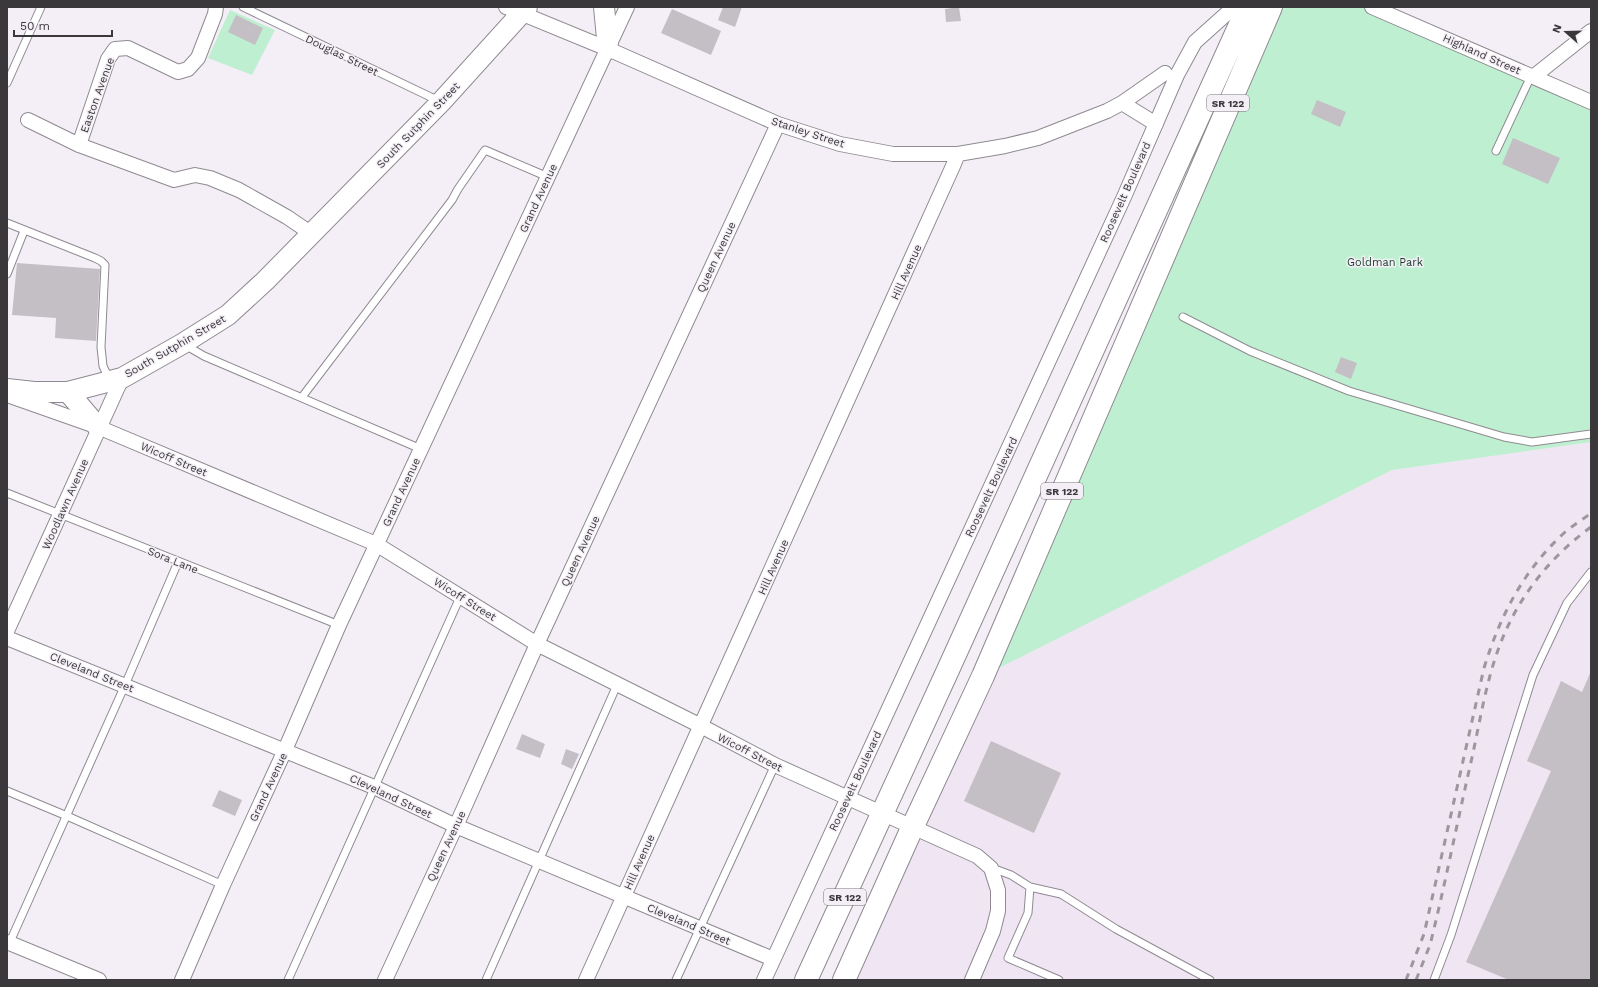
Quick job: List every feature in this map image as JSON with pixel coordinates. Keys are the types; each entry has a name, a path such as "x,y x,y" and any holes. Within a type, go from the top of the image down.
{"main road":[{"path":"1261,11 1282,12 1288,7"},
{"name":"SR 122","path":"806,980 883,813 1261,11"},
{"name":"SR 122","path":"844,980 986,669 1261,11"}],"street":[{"name":"Easton Avenue","path":"79,145 108,59 115,49 128,48 178,72 188,68 198,58 216,14 216,7"},
{"path":"604,7 608,49"},
{"name":"Grand Avenue","path":"182,980 376,544 627,7"},
{"name":"Roosevelt Boulevard","path":"764,980 1124,197 1177,75 1195,42 1234,7"},
{"name":"Highland Street","path":"1372,7 1591,102"},
{"name":"South Sutphin Street","path":"7,389 34,392 68,392 116,379 182,344 228,315 265,282 441,102 521,9"},
{"name":"Stanley Street","path":"521,9 778,124 840,144 893,154 958,154 1005,146 1038,138 1106,111 1122,103 1165,73"},
{"path":"1532,76 1591,31"},
{"path":"1122,103 1156,124"},
{"path":"28,120 79,145 174,180 195,175 210,178 239,190 287,217 312,234"},
{"name":"Queen Avenue","path":"385,980 456,826 537,644 778,124"},
{"name":"Hill Avenue","path":"586,980 954,166 958,154"},
{"name":"Woodlawn Avenue","path":"7,631 61,514 98,427 116,379"},
{"path":"68,392 98,427"},
{"name":"Wicoff Street","path":"7,395 98,427 376,544 461,595 537,644 701,726 775,765 847,799 913,826 977,856 991,868"},
{"name":"Cleveland Street","path":"7,638 374,787 456,826 773,959"},
{"path":"972,980 993,932 998,911 998,890 991,868"},
{"path":"8,945 99,980"}],"lane":[{"path":"7,83 41,7"},
{"name":"Douglas Street","path":"243,7 441,102"},
{"path":"1496,151 1532,76"},
{"path":"302,397 452,200 458,188 485,150 548,177"},
{"path":"7,224 101,261 105,265 101,347 103,366 116,379"},
{"path":"7,274 8,264 24,230"},
{"path":"1183,317 1250,351 1349,391 1504,437 1532,442 1591,434"},
{"path":"182,344 204,356 421,449"},
{"name":"Sora Lane","path":"7,493 339,625"},
{"path":"8,945 67,816 178,562"},
{"path":"1434,980 1451,935 1533,675 1567,603 1591,572"},
{"path":"288,980 461,595"},
{"path":"486,980 617,685"},
{"path":"676,980 775,765"},
{"path":"7,791 223,885"},
{"path":"991,868 1011,875 1030,887 1061,894 1116,929 1210,980"},
{"path":"1030,887 1028,913 1008,958 1059,980"}],"shaded area":[{"path":"1591,442 1591,980 844,980 983,676 1392,470"}],"green space":[{"name":"Goldman Park","path":"1271,7 1372,7 1591,102 1591,442 1392,470 983,676"},
{"path":"230,10 275,30 252,75 208,58"}],"building":[{"path":"723,7 742,7 735,27 718,20"},
{"path":"959,7 961,21 946,22 945,9"},
{"path":"672,9 721,31 711,55 661,33"},
{"path":"236,15 263,28 255,45 228,32"},
{"path":"1317,100 1346,112 1340,127 1311,114"},
{"path":"1513,138 1560,158 1548,184 1502,164"},
{"path":"17,263 100,269 96,341 55,338 56,318 12,315"},
{"path":"1341,357 1357,363 1351,379 1335,372"},
{"path":"1591,671 1591,980 1509,980 1466,962 1551,771 1527,761 1561,681 1582,692"},
{"path":"522,734 545,744 540,758 516,749"},
{"path":"991,741 1061,773 1034,833 964,801"},
{"path":"566,749 579,754 572,769 561,764"},
{"path":"219,790 242,800 235,816 212,806"}],"railway":[{"path":"1406,980 1424,934 1484,668 1497,630 1515,595 1536,563 1564,533 1591,513"},
{"path":"1416,980 1430,945 1487,686 1501,642 1517,609 1538,578 1576,538 1591,527"}]}
